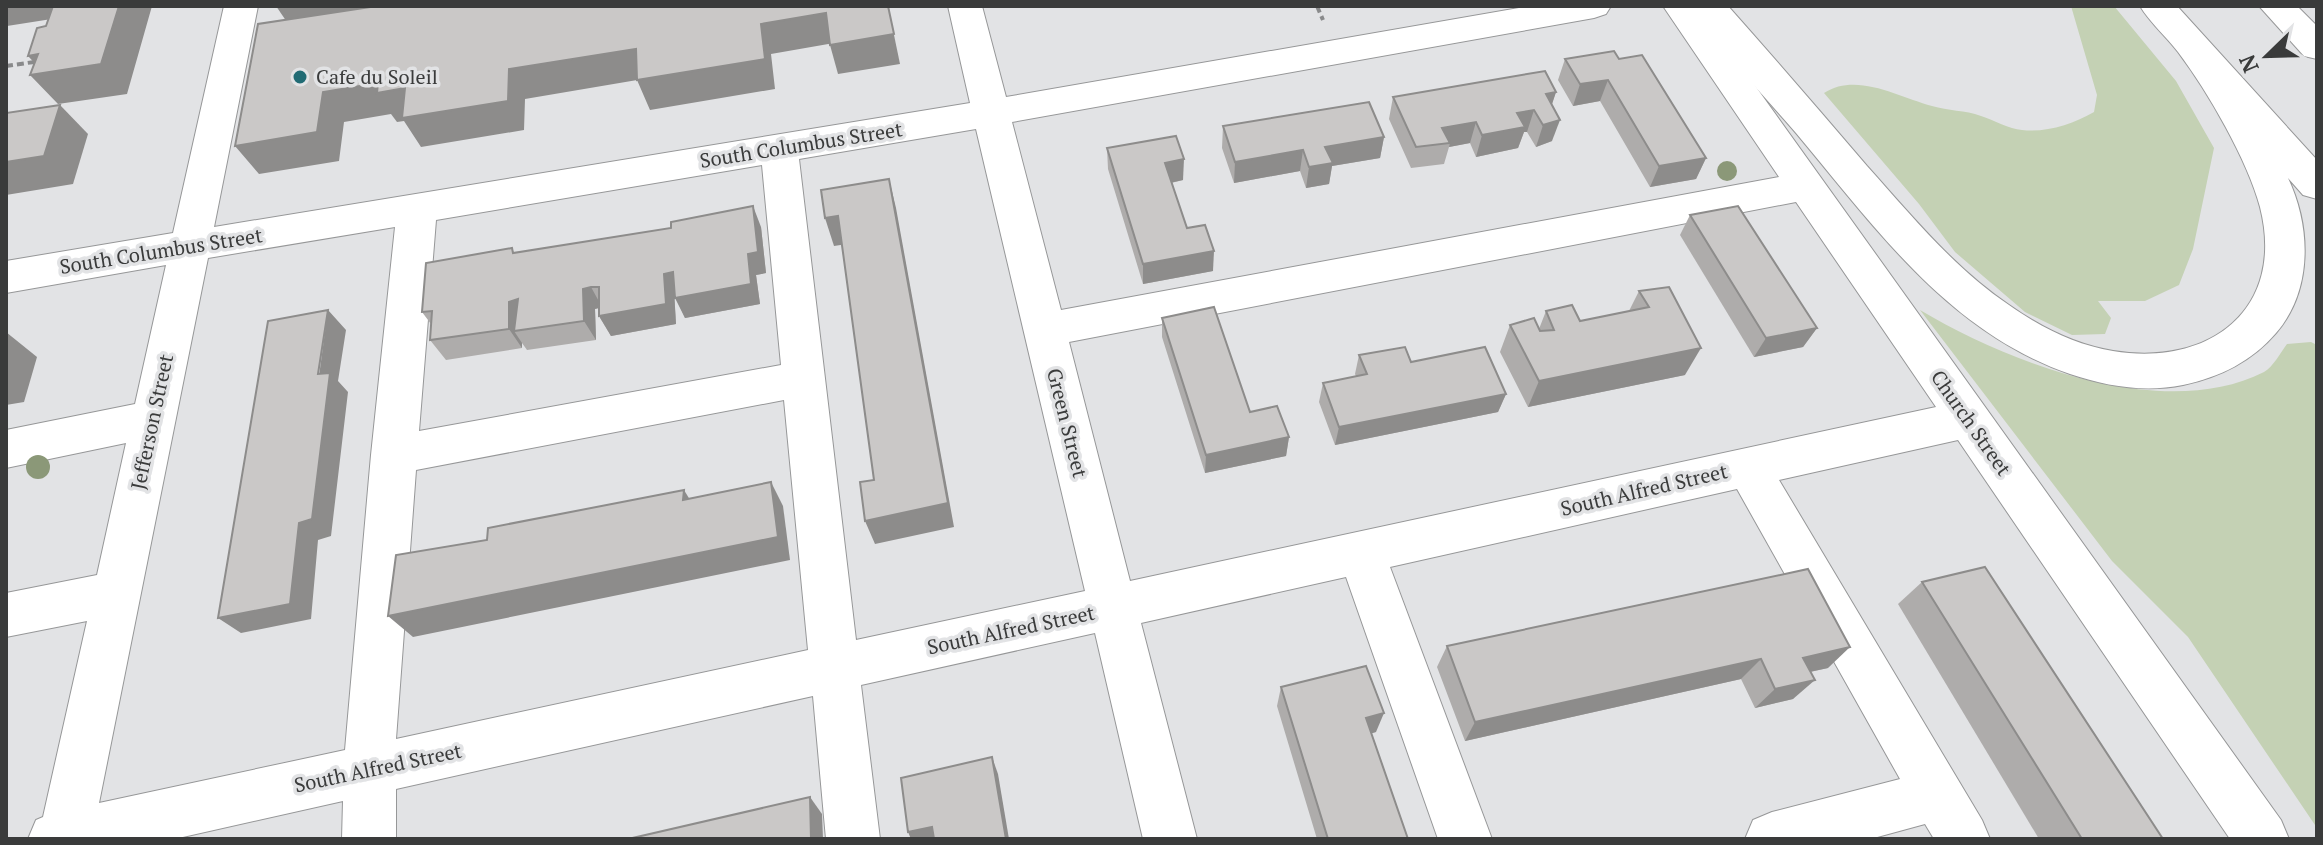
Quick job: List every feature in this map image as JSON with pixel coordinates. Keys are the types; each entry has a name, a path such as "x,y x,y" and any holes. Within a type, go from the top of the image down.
{"main road":[{"name":"Jefferson Street","path":"61,838 117,593 189,246 247,48 241,6"},
{"name":"Green Street","path":"965,6 1170,839"},
{"name":"South Columbus Street","path":"6,277 1339,54 1594,6"},
{"name":"Church Street","path":"1680,6 2262,839"},
{"path":"1709,6 1908,239 1973,302 2028,338 2084,362 2139,371 2186,367 2223,355 2250,339 2272,310 2282,275 2284,229 2265,168 2196,52"},
{"path":"2157,6 2317,185"},
{"path":"2276,6 2317,47"},
{"path":"779,148 853,839"},
{"path":"1044,330 1806,186"},
{"path":"369,839 371,714 417,208"},
{"path":"393,455 803,379"},
{"path":"6,449 153,419"},
{"name":"South Alfred Street","path":"61,838 1968,419"},
{"path":"1748,467 1963,839"},
{"path":"1361,553 1465,839"},
{"path":"6,615 117,593"},
{"path":"1772,839 1937,795"}],"path":[{"path":"6,66 51,59"}],"green space":[{"path":"2071,6 2114,6 2176,81 2214,148 2193,249 2179,285 2145,301 2098,301 2111,318 2105,334 2072,335 2025,312 1955,252 1919,204 1824,93 1837,87 1864,86 1938,108 1975,114 2017,129 2031,131 2068,124 2094,112 2097,95"},
{"path":"1920,310 1997,349 2041,366 2134,389 2180,391 2224,386 2264,372 2287,344 2311,342 2317,345 2317,828 2188,637 2112,561"}],"building":[{"path":"53,6 119,6 101,64 30,75 38,54 28,56 37,28 46,26"},
{"path":"377,6 888,6 894,34 830,45 826,13 761,24 765,59 637,80 636,49 509,69 508,101 402,118 405,88 377,93 378,83 323,92 317,132 235,146 258,24"},
{"path":"1614,51 1619,59 1642,55 1706,158 1659,166 1608,80 1580,84 1565,59"},
{"path":"1545,71 1556,92 1546,94 1560,120 1543,125 1534,110 1517,113 1525,127 1482,135 1476,122 1442,128 1450,143 1416,147 1393,97"},
{"path":"1369,102 1384,137 1325,147 1333,163 1309,167 1303,150 1235,162 1223,126"},
{"path":"60,105 44,156 6,162 6,113"},
{"path":"1176,136 1184,159 1165,163 1187,228 1205,225 1214,251 1143,264 1107,148"},
{"path":"889,179 948,503 865,521 860,482 874,480 838,216 825,218 821,190"},
{"path":"753,206 758,252 748,254 751,284 675,298 673,272 664,274 666,304 599,316 599,287 591,287 583,289 584,321 514,331 518,299 509,302 509,329 430,340 432,311 422,312 426,263 512,248 513,253 671,228 671,222"},
{"path":"1738,206 1817,328 1766,338 1690,215"},
{"path":"1669,287 1701,348 1539,381 1510,325 1534,318 1540,331 1554,330 1546,311 1572,305 1580,321 1649,307 1639,291"},
{"path":"1214,307 1250,412 1277,406 1289,437 1206,455 1162,318"},
{"path":"328,310 318,374 330,373 312,519 299,523 290,604 218,618 268,321"},
{"path":"1405,347 1411,362 1485,347 1506,394 1339,427 1323,383 1367,374 1359,355"},
{"path":"771,482 778,537 388,616 396,555 487,540 488,528 684,490 683,500"},
{"path":"1985,567 2163,839 2082,839 1922,582"},
{"path":"1808,569 1850,647 1803,658 1815,680 1775,689 1761,659 1475,722 1447,646"},
{"path":"1366,666 1384,713 1366,718 1408,839 1328,839 1281,687"},
{"path":"992,757 1006,839 934,839 932,827 908,832 901,778"},
{"path":"810,797 811,839 628,839"}],"place":[{"name":"Cafe du Soleil","path":"300,77"}]}
